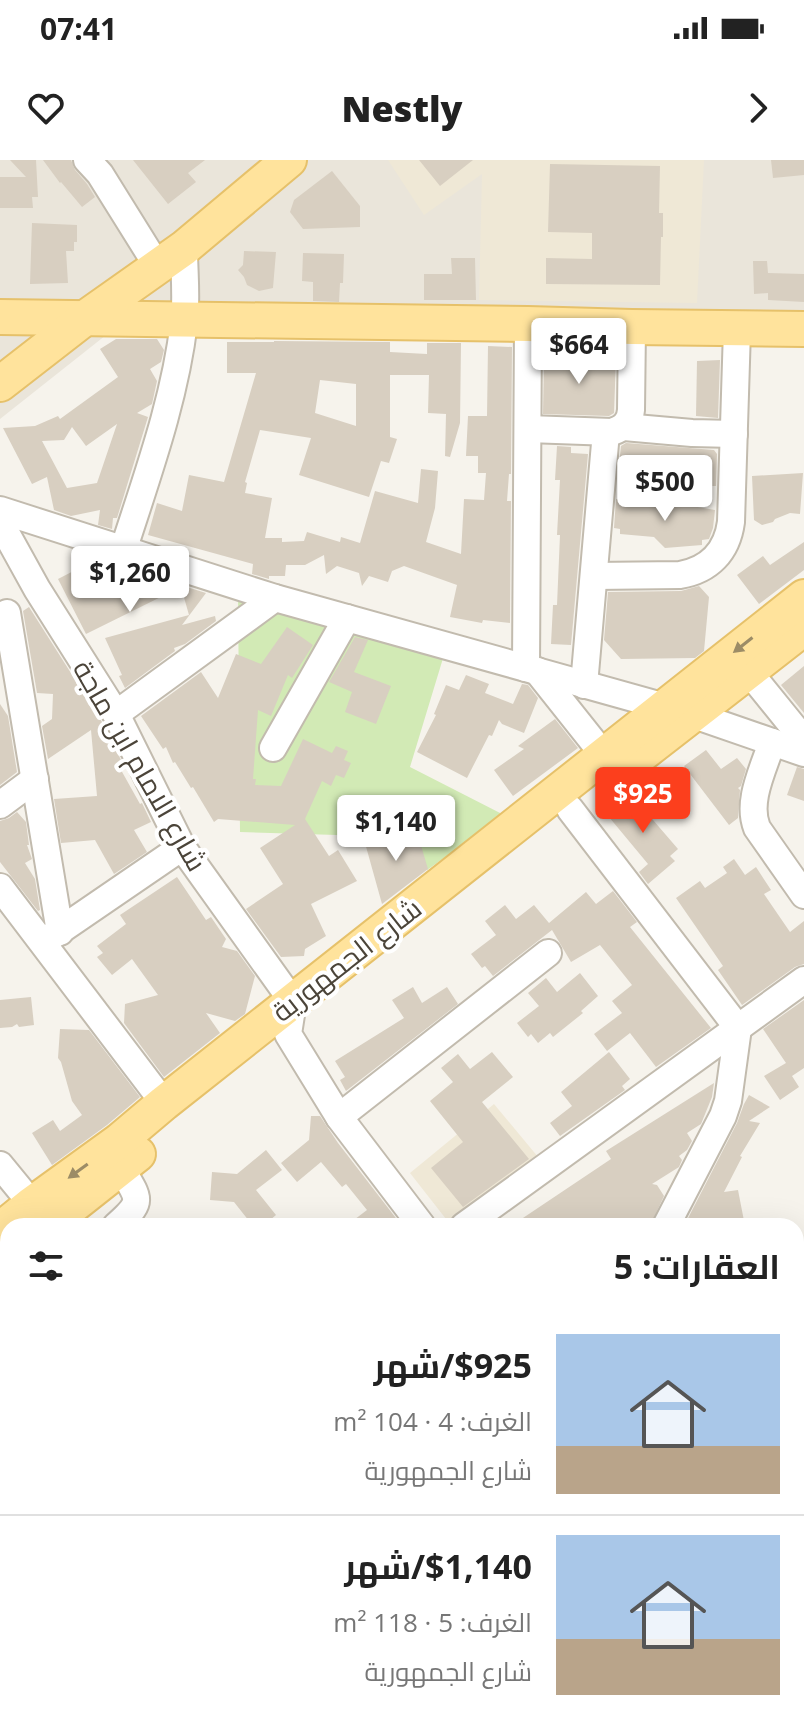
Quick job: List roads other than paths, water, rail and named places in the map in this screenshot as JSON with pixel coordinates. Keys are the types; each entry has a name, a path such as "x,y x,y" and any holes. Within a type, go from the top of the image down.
{"main road":[{"path":"0,384 171,257 289,160"},
{"path":"0,317 804,329"},
{"name":"شارع الجمهورية","path":"40,1215 121,1168 290,1018 679,711 804,597"},
{"name":"شارع الجمهورية","path":"679,711 749,672 804,628"},
{"name":"شارع الجمهورية","path":"40,1215 164,1103 290,1018 570,809 611,764"}],"street":[{"path":"87,160 171,257 185,320 162,425 123,551"},
{"path":"528,324 532,669 611,764"},
{"path":"584,685 594,576 615,429 630,417 631,410 632,327"},
{"path":"594,576 680,575 702,569 720,554 730,534 731,522 737,330"},
{"path":"528,429 734,434"},
{"path":"0,510 275,598 679,711 804,753"},
{"name":"شارع الامام ابن ماجة","path":"0,522 37,589 116,714 182,847 290,1018 339,1117 416,1218"},
{"path":"37,589 4,616 35,779 52,937"},
{"path":"116,714 275,598"},
{"path":"273,748 347,618"},
{"path":"749,672 804,740"},
{"path":"772,742 753,815 757,828 804,895"},
{"path":"0,805 35,779"},
{"path":"570,809 738,1028 728,1101 723,1116 670,1218"},
{"path":"52,937 182,847"},
{"path":"1,892 52,937 164,1103"},
{"path":"339,1117 548,953"},
{"path":"480,1218 804,980"},
{"path":"0,1165 40,1215"},
{"path":"121,1168 137,1196 133,1211 125,1218"}]}
